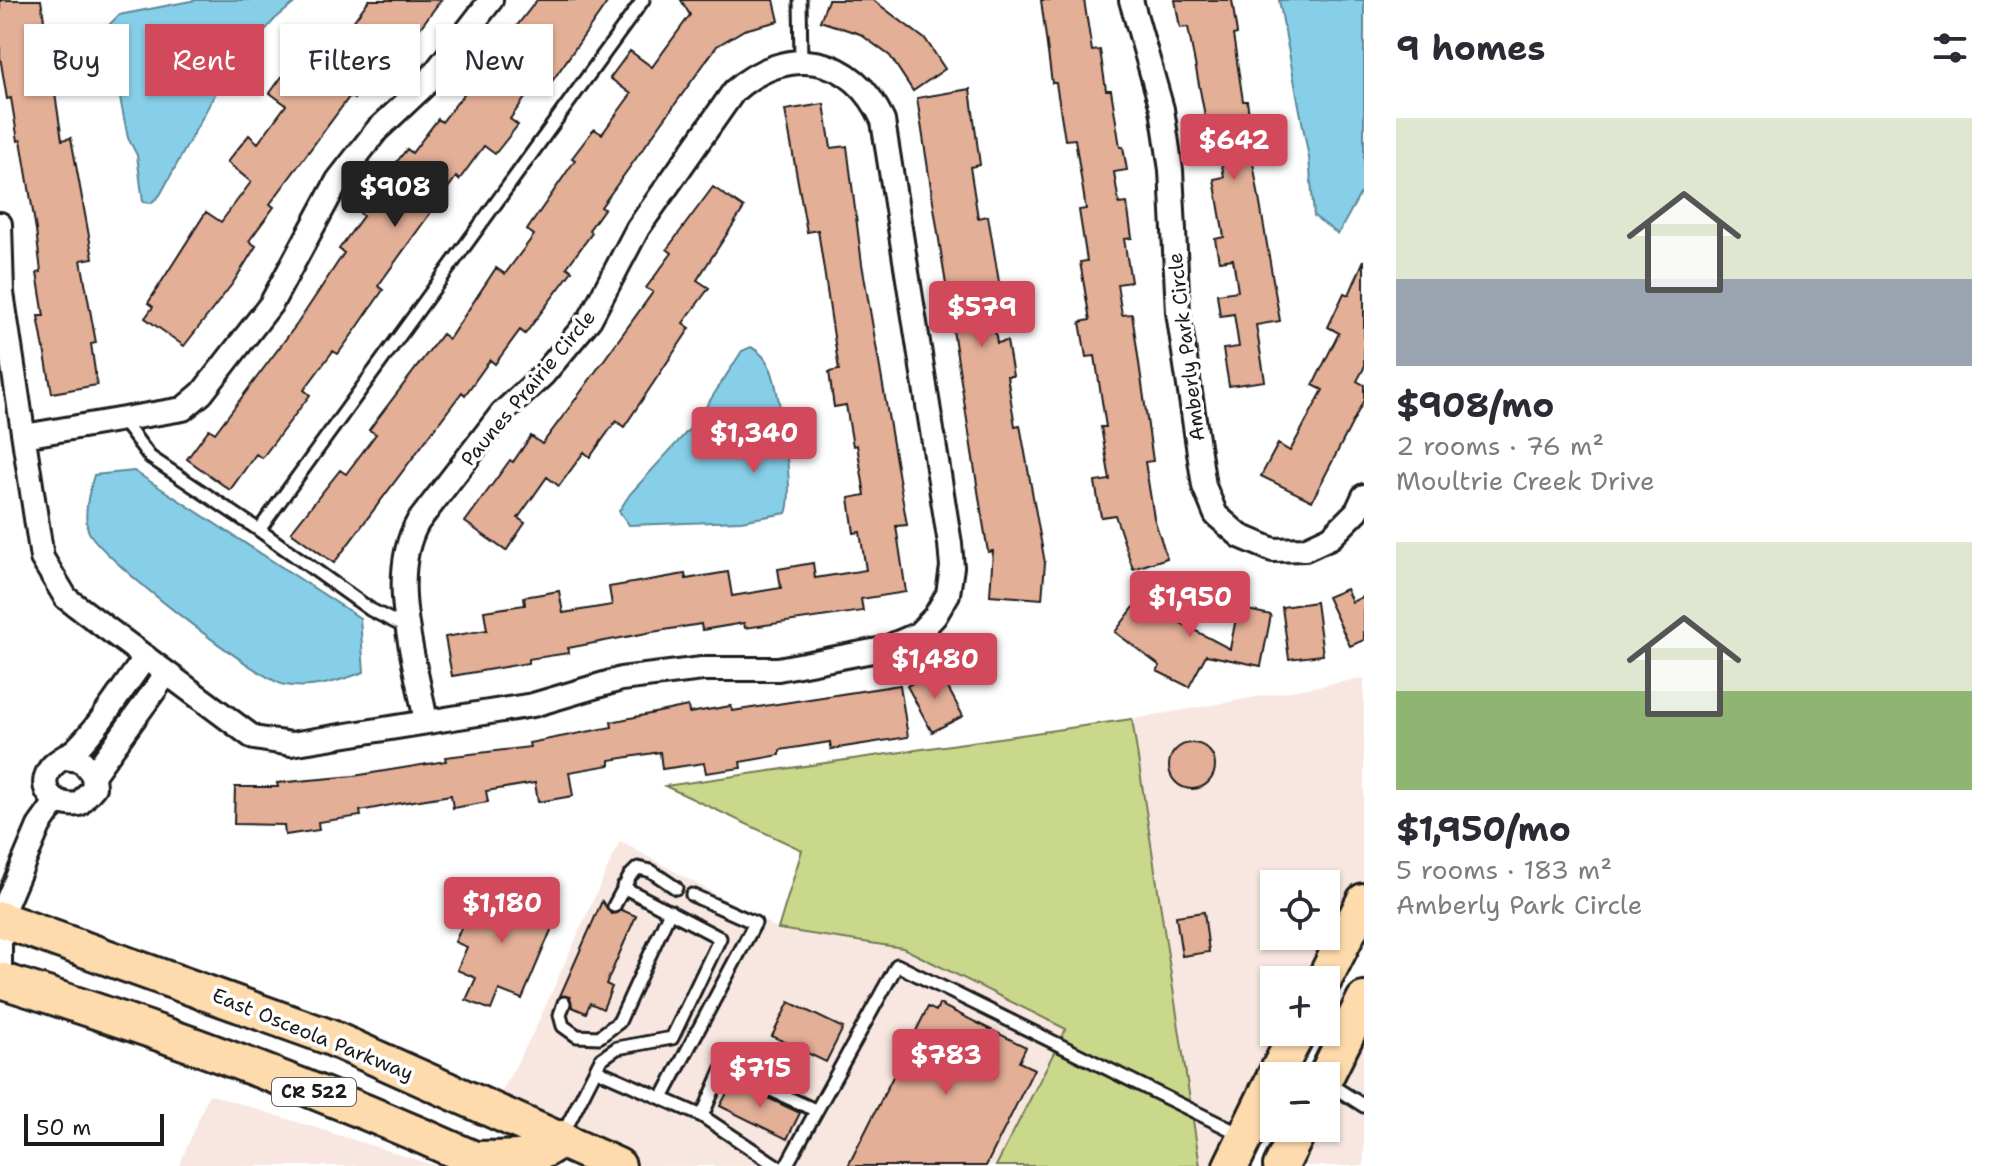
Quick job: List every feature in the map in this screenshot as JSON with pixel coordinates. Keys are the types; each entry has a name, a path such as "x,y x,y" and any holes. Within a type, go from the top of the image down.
{"main road":[{"path":"1331,966 1364,901"},
{"name":"East Osceola Parkway","path":"0,919 329,1037 618,1166"},
{"name":"CR 522","path":"1,982 136,1024 299,1085 482,1162"},
{"path":"1334,1062 1364,1000"},
{"path":"1238,1151 1260,1107"},
{"path":"482,1162 546,1153 561,1138"},
{"path":"1281,1166 1293,1142"}],"street":[{"path":"24,436 183,409 202,393 271,304 338,180 377,130 426,84 491,0"},
{"name":"Amberly Park Circle","path":"1131,0 1162,109 1171,170 1178,312 1204,486 1216,515 1240,536 1273,550 1305,549 1331,537 1357,511 1364,496"},
{"path":"0,224 2,293 42,558 66,598 254,738 291,744 533,705 621,679 702,669 778,669 883,649 918,634 935,616 948,594 951,555 883,121 873,96 857,82 836,69 801,60"},
{"name":"Paunes Prairie Circle","path":"426,722 402,564 406,542 502,413 543,375 590,319 638,228 734,91 754,74 801,60"},
{"path":"66,758 82,761 93,775 94,787 79,804 67,806 56,802 46,786 46,777 57,761 66,758 79,746 146,657"},
{"path":"93,775 167,673"},
{"path":"0,919 39,826 56,802"},
{"path":"0,927 1,982"}],"lane":[{"path":"259,530 643,0"},
{"path":"800,0 801,60"},
{"path":"122,420 150,457 391,623 410,630"},
{"path":"614,906 623,887 638,868 651,871 676,888"},
{"path":"561,1138 601,1059 617,1048 672,1038 720,938 623,887"},
{"path":"662,1098 755,923 692,895"},
{"path":"564,1003 560,1015 563,1026 577,1036 599,1037 619,1022 670,911"},
{"path":"786,1166 897,965 1238,1151"},
{"path":"702,1116 723,1068 815,1110"},
{"path":"597,1070 702,1116 777,1166"},
{"path":"1340,1089 1364,1106"}],"shaded area":[{"path":"1364,678 1364,931 1340,978 1340,966 1260,966 1260,1046 1304,1046 1294,1062 1260,1062 1260,1114 1226,1166 1200,1166 1132,719"},
{"path":"620,841 778,929 901,947 1067,1029 996,1166 642,1166 498,1099 535,1029"},
{"path":"1364,976 1364,1166 1281,1166 1290,1142 1340,1142 1340,1062 1322,1060 1329,1046 1340,1046 1340,1024"},
{"path":"209,1094 436,1166 179,1166"}],"green space":[{"path":"1132,719 1200,1166 996,1166 1066,1029 903,948 778,929 802,850 665,786"}],"water":[{"path":"196,0 298,0 264,31 264,24 145,24 145,96 214,96 160,195 151,203 143,202 137,155 128,138 120,96 129,96 129,24 110,24 119,15"},
{"path":"1279,0 1364,0 1364,187 1338,234 1314,216 1309,158"},
{"path":"751,347 765,359 775,382 788,465 786,513 741,521 629,525 619,511 630,494 696,422 742,351"},
{"path":"134,471 360,618 364,672 315,685 285,685 245,663 147,589 98,544 88,530 86,516 94,475"}],"building":[{"path":"0,0 41,0 45,24 24,24 24,96 55,96 62,140 71,138 93,258 81,260 96,343 91,344 97,385 52,393 38,316 44,316 37,273 41,272 36,230 21,140 18,141 11,98 7,99 0,57"},
{"path":"369,0 441,0 420,28 420,24 351,24"},
{"path":"537,0 609,0 553,80 553,24 518,24"},
{"path":"681,0 774,0 779,21 744,30 717,46 601,207 604,209 589,230 592,233 567,267 572,271 525,334 520,330 495,364 490,360 465,395 462,392 334,563 291,532 340,470 346,474 376,434 369,430 442,334 449,339 496,268 505,274 534,235 527,230 575,160 572,158 594,129 602,134 631,94 610,78 630,51 652,67 690,15"},
{"path":"828,0 873,0 926,40 945,69 913,91 890,56 860,34 820,21"},
{"path":"1041,0 1084,0 1092,51 1100,50 1106,90 1111,90 1127,170 1114,172 1119,204 1127,203 1132,238 1124,239 1131,282 1117,284 1122,315 1132,314 1153,461 1145,462 1154,518 1167,558 1133,569 1115,515 1101,517 1095,482 1110,480 1101,427 1106,427 1095,356 1086,357 1080,322 1090,320 1080,262 1087,261 1079,210 1086,209 1075,139 1065,140 1056,83 1052,83"},
{"path":"1175,0 1232,0 1237,34 1233,35 1243,101 1247,101 1249,115 1263,113 1268,142 1250,145 1280,321 1256,325 1265,381 1229,386 1223,349 1239,347 1234,314 1220,316 1217,294 1238,291 1233,259 1219,261 1215,239 1224,237 1214,179 1224,177 1217,135 1209,137 1188,27 1180,28"},
{"path":"280,79 280,96 350,96 270,204 274,207 249,241 256,246 233,283 184,346 145,318 153,307 148,303 206,212 221,222 251,182 227,162 249,135 258,143 286,105 270,93"},
{"path":"970,89 980,165 970,167 978,218 988,216 1001,294 989,295 997,343 1007,341 1013,376 1007,376 1015,426 1020,425 1045,563 1042,599 990,595 993,551 988,552 917,98"},
{"path":"462,96 527,96 510,119 518,125 495,154 484,146 459,180 456,177 378,286 383,290 359,325 338,354 333,351 304,390 310,395 262,458 256,454 230,490 187,459 209,429 215,433 297,324 344,253 339,249 363,216 359,212 380,183 407,149 412,153 438,119 442,122"},
{"path":"824,104 831,148 847,146 862,264 907,525 896,526 906,592 861,599 863,611 745,628 744,623 702,630 701,624 568,648 569,653 528,659 528,663 452,676 445,637 487,630 484,611 525,605 524,597 559,591 563,613 612,605 609,587 685,574 686,579 728,572 732,596 781,588 778,569 813,563 815,578 866,570 860,532 854,533 849,498 865,495 857,445 853,446 846,405 834,407 829,372 839,370 818,230 807,232 785,110"},
{"path":"713,187 744,208 697,280 709,288 683,323 690,328 624,427 616,421 590,457 584,452 559,486 547,477 518,518 525,523 506,551 465,522 531,436 542,444 575,400 653,292 646,288 672,253 667,249"},
{"path":"1364,260 1364,368 1357,381 1364,385 1364,400 1312,501 1261,476 1278,444 1290,451 1323,390 1313,385 1339,333 1328,327 1344,293 1349,295"},
{"path":"1346,589 1352,602 1364,596 1364,640 1350,646 1327,597"},
{"path":"1147,590 1176,611 1171,618 1230,649 1238,608 1271,615 1261,666 1206,655 1189,687 1157,671 1160,666 1115,632"},
{"path":"1316,602 1323,655 1289,659 1282,607"},
{"path":"938,669 963,716 932,732 907,686"},
{"path":"900,685 908,737 831,749 830,742 780,750 780,755 740,762 741,768 706,773 704,763 662,769 660,752 610,760 610,765 569,772 573,796 538,802 535,783 486,791 488,802 453,808 451,795 401,803 360,811 361,816 318,822 319,830 285,835 284,825 234,824 235,787 278,787 277,783 354,776 446,761 445,757 530,747 529,743 612,727 611,722 688,706 689,713 731,706 732,711"},
{"path":"1192,743 1208,750 1215,766 1208,782 1192,789 1176,782 1169,766 1176,750"},
{"path":"480,884 557,916 522,999 499,990 491,1010 466,1000 476,978 457,970 467,947 455,942"},
{"path":"602,901 611,914 622,910 636,916 606,984 612,987 603,1009 590,1003 586,1013 572,1007 570,997 560,996"},
{"path":"1204,912 1209,952 1182,956 1176,916"},
{"path":"789,1002 843,1028 826,1062 772,1036"},
{"path":"939,1004 1026,1047 1019,1062 1034,1069 986,1166 848,1166 928,1007 936,1011"},
{"path":"733,1082 800,1113 787,1139 720,1106"}]}
